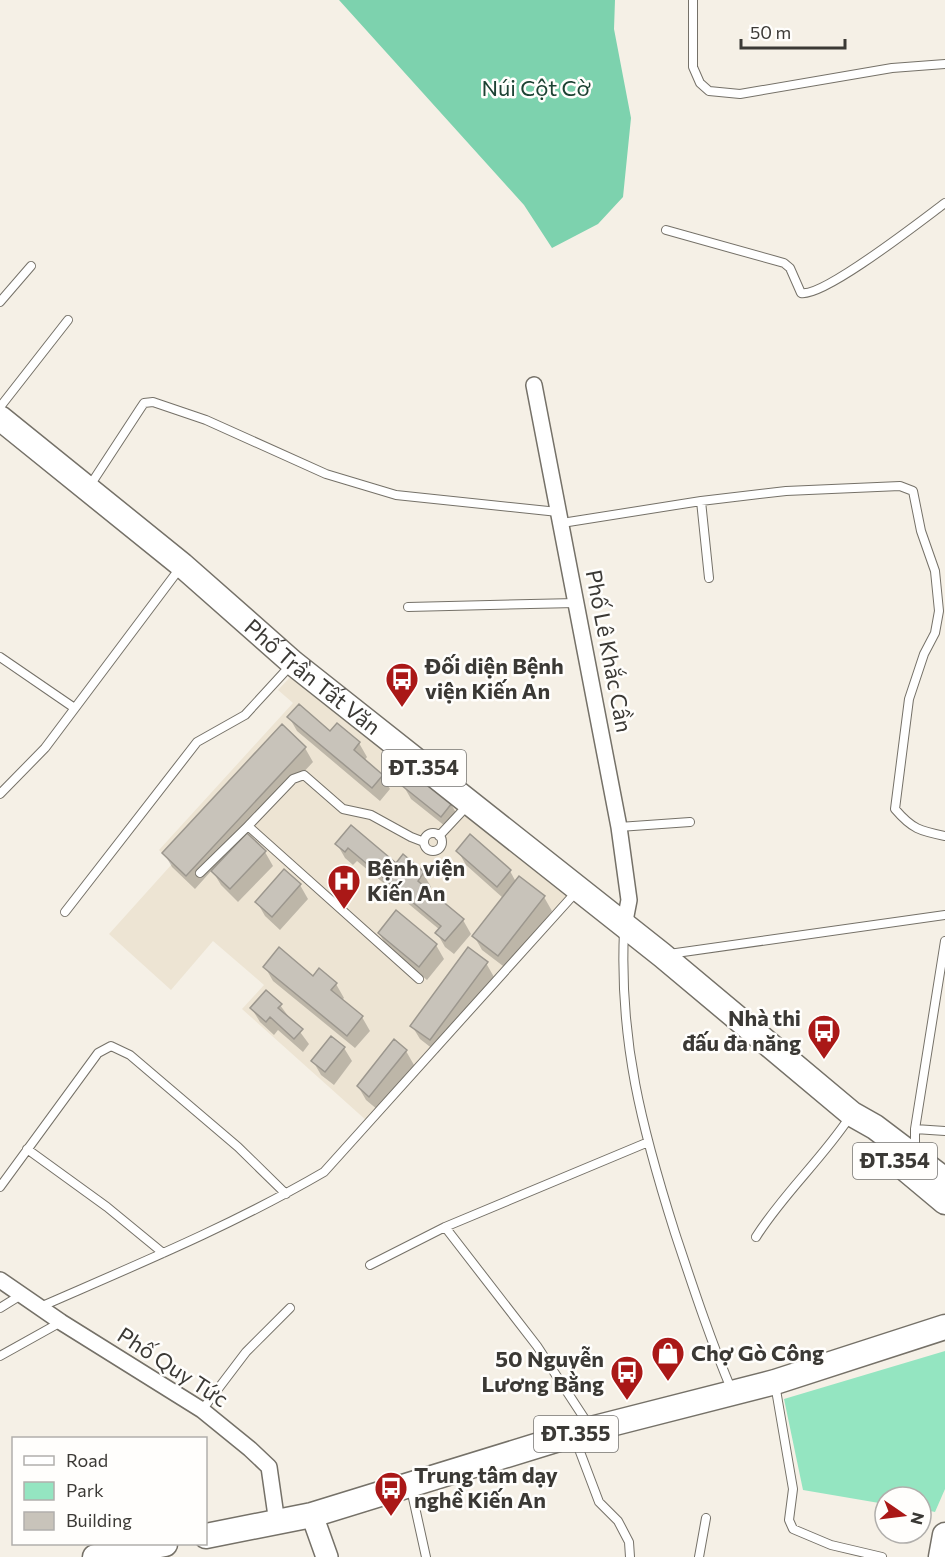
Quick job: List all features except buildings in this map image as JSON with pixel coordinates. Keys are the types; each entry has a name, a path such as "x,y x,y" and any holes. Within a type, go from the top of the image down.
{"main road":[{"name":"Phố Trần Tất Văn","path":"0,417 182,565 293,663 468,804 662,955 852,1114 875,1127 945,1180"},
{"name":"Phố Trần Tất Văn","path":"852,1114 867,1137 945,1202"},
{"name":"ĐT.355","path":"207,1536 312,1515 583,1432 775,1382 945,1328"},
{"path":"941,1557 945,1535"},
{"path":"108,1556 160,1545"}],"street":[{"name":"Phố Lê Khắc Cần","path":"534,385 619,827 629,900 624,926"},
{"name":"Phố Quy Tức","path":"0,1280 61,1322 202,1410 268,1467 277,1523"},
{"path":"312,1515 327,1557"}],"lane":[{"path":"693,0 693,67 700,83 709,91 740,94 892,68 945,64"},
{"path":"666,230 784,263 801,293 813,294 856,267 945,203"},
{"path":"0,302 31,266"},
{"path":"0,407 68,320"},
{"path":"88,489 144,403 153,402 206,420 326,474 396,495 561,518 786,491 900,486 913,491 921,531 935,571 939,611 934,633 924,654 909,699 896,809 908,824 920,831 945,836"},
{"path":"701,501 709,578"},
{"path":"0,794 45,748 73,707 182,565"},
{"path":"408,607 576,603"},
{"path":"0,657 73,707"},
{"path":"65,912 197,742 245,715 293,663"},
{"path":"200,873 293,779 304,775 343,808 371,815 424,842 427,849 435,852 441,847 440,836 468,804"},
{"path":"619,827 690,822"},
{"path":"248,826 419,979"},
{"path":"424,842 432,833 440,836"},
{"path":"38,1307 163,1253 286,1194 324,1172 579,890"},
{"path":"662,955 945,915"},
{"path":"624,926 621,969 623,1010 633,1080 646,1143 705,1326 732,1393"},
{"path":"915,1156 915,1129 945,941"},
{"path":"0,1186 98,1053 111,1046 130,1055 147,1069 238,1147 286,1194"},
{"path":"756,1237 775,1207 831,1145 852,1114"},
{"path":"915,1129 945,1131"},
{"path":"370,1264 445,1227 646,1143"},
{"path":"27,1149 107,1207 163,1253"},
{"path":"445,1227 537,1346 583,1432 599,1502 618,1521 628,1542 630,1557"},
{"path":"0,1308 21,1295"},
{"path":"202,1410 246,1352 290,1308"},
{"path":"0,1356 61,1322"},
{"path":"775,1382 793,1489 789,1520 793,1529 831,1545 882,1557"},
{"path":"410,1484 426,1557"},
{"path":"699,1557 706,1518"}],"shaded area":[{"name":"Bệnh viện Kiến An","path":"296,671 571,892 367,1121 242,1009 264,985 213,941 171,990 109,934 172,864 159,850 293,703 278,690"}],"green space":[{"name":"Núi Cột Cờ","path":"339,0 615,0 614,29 631,118 623,197 598,224 552,248 524,205"},
{"path":"945,1351 945,1489 935,1512 933,1512 933,1485 873,1485 873,1502 803,1490 784,1399"}],"place":[{"name":"Đối diện Bệnh viện Kiến An","path":"402,708"},
{"name":"Bệnh viện Kiến An","path":"344,910"},
{"name":"Nhà thi đấu đa năng","path":"824,1060"},
{"name":"Chợ Gò Công","path":"668,1382"},
{"name":"50 Nguyễn Lương Bằng","path":"627,1401"},
{"name":"Trung tâm dạy nghề Kiến An","path":"391,1517"}]}
